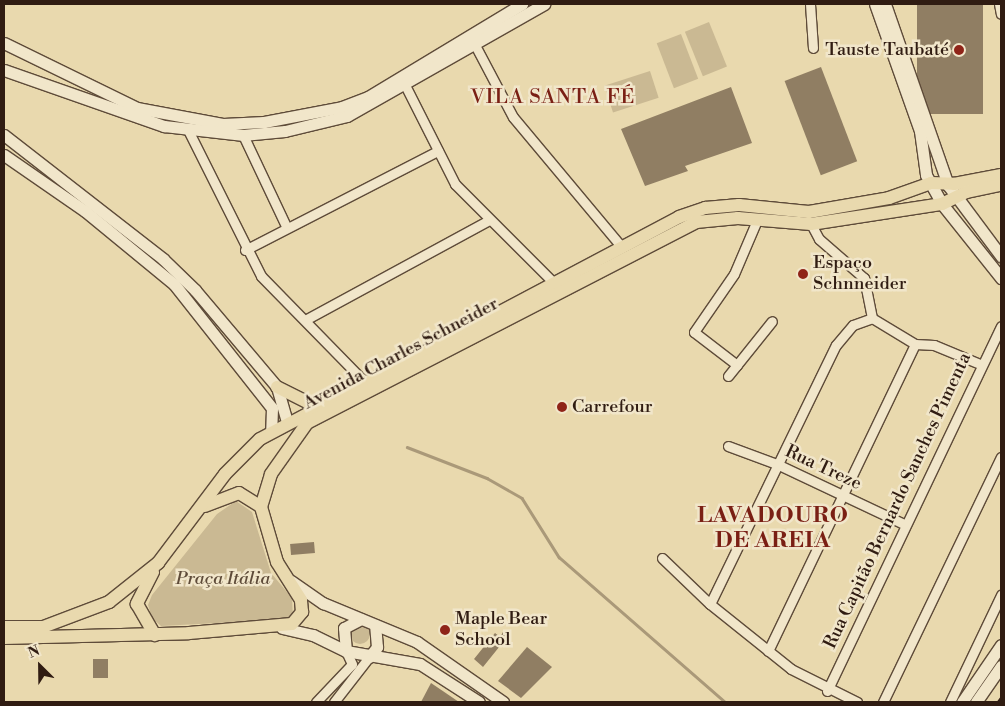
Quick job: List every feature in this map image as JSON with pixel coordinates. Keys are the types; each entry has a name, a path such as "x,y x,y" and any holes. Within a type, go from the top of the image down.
{"main road":[{"name":"Avenida Charles Schneider","path":"4,627 43,627 75,618 109,602 158,563 205,506 244,451 271,432 315,406 552,281 705,208 739,205 809,212 889,198 928,179 948,185 1001,175"},
{"name":"Avenida Charles Schneider","path":"261,507 271,474 293,437 334,407 676,230 713,218 811,224 942,204 957,199 967,192 1001,185"},
{"path":"909,189 915,207"},
{"path":"277,387 315,406"},
{"path":"271,474 288,423"},
{"path":"4,638 155,635 282,628 299,619 302,612 291,580 277,562 261,507 239,492 205,506"},
{"path":"155,635 137,604 158,563"}],"street":[{"path":"4,43 137,108 223,124 264,122 342,107 368,97 522,4"},
{"path":"4,70 140,120 188,130 243,134 326,122 405,85 544,4"},
{"path":"810,4 813,48"},
{"path":"875,4 920,131 928,179 942,204 996,263 1001,278"},
{"path":"885,4 948,185 1001,256"},
{"path":"999,4 1001,14"},
{"path":"475,45 513,117 622,246"},
{"path":"405,85 455,184 488,220 552,281"},
{"path":"188,130 245,250 261,276 364,381"},
{"path":"243,134 286,226"},
{"path":"4,135 164,259 259,370 277,387 288,423"},
{"path":"245,250 286,226 438,151"},
{"path":"4,155 85,211 174,284 272,408 271,432"},
{"path":"305,320 488,220"},
{"path":"737,365 694,332 734,274 757,220"},
{"path":"811,224 820,239 864,278 872,318 915,344 934,345 980,364"},
{"path":"710,604 780,465 836,345 853,324 872,318"},
{"path":"728,376 772,321"},
{"name":"Rua Capitão Bernardo Sanches Pimenta","path":"827,690 980,364 1001,326"},
{"path":"768,651 915,344"},
{"path":"248,380 256,378 259,370"},
{"name":"Rua Treze","path":"728,446 780,465 904,524"},
{"path":"883,702 1001,457"},
{"path":"662,558 710,604 768,651 827,690 858,702"},
{"path":"291,580 322,603 417,642 503,702"},
{"path":"950,702 1001,595"},
{"path":"316,702 348,671 352,664 346,651 344,628 361,619"},
{"path":"334,702 377,648 375,625"},
{"path":"282,628 313,635 346,651 369,657 420,664 479,702"},
{"path":"962,702 1001,645"},
{"path":"976,702 1001,666"}],"green space":[{"path":"709,22 727,67 703,76 685,32"},
{"path":"681,34 698,79 674,88 657,43"},
{"path":"650,71 659,98 613,112 604,86"},
{"name":"Praça Itália","path":"236,501 252,512 271,573 292,598 293,619 161,626 152,618 148,605 152,595 217,514"},
{"path":"360,624 367,627 370,634 367,641 360,644 353,641 350,634 353,627"}],"building":[{"name":"Tauste Taubaté","path":"917,4 983,4 983,114 917,114"},
{"path":"821,67 857,161 821,175 785,81"},
{"path":"731,87 752,143 685,166 688,171 645,186 621,129"},
{"path":"314,542 315,553 291,555 290,544"},
{"path":"503,632 508,636 483,667 474,659 495,633 500,637"},
{"path":"527,647 552,667 521,698 498,681"},
{"path":"93,659 108,659 108,678 93,678"},
{"path":"431,683 459,702 421,702"}],"waterway":[{"path":"407,447 487,478 522,498 559,557 725,702"}],"railway":[{"path":"998,702 1001,698"}],"place":[{"name":"Tauste Taubaté","path":"959,50"},
{"name":"Espaço Schnneider","path":"803,274"},
{"name":"Carrefour","path":"562,407"},
{"name":"Maple Bear School","path":"445,630"}],"district":[{"name":"VILA SANTA FÉ","path":"553,97"},
{"name":"LAVADOURO DE AREIA","path":"773,528"}]}
